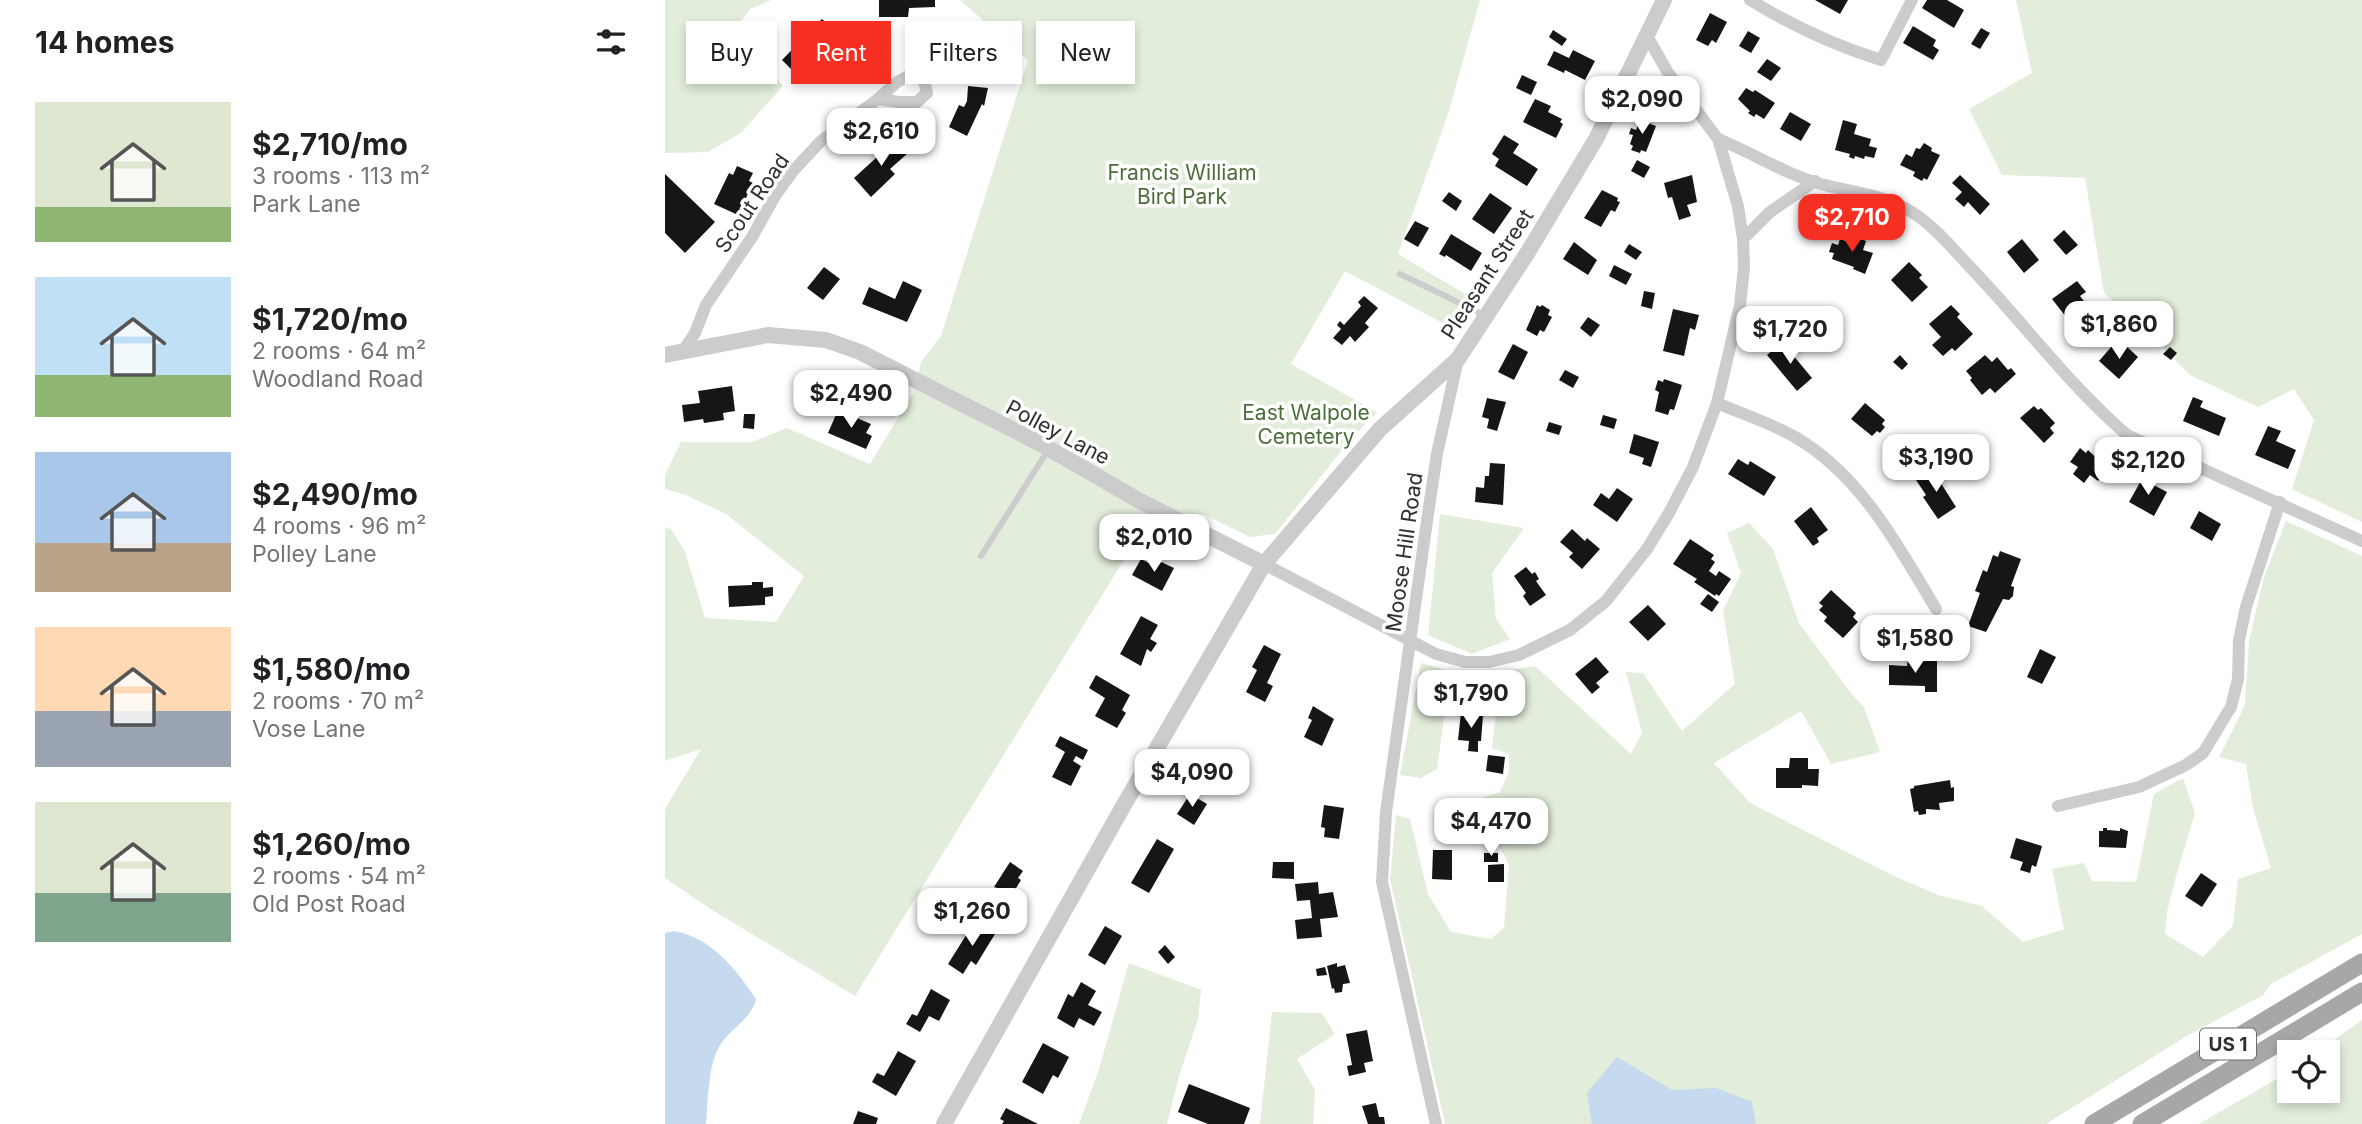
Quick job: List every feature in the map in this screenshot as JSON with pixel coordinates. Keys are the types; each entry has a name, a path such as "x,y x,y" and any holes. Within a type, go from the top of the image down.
{"main road":[{"name":"US 1","path":"2094,1124 2362,963"},
{"name":"US 1","path":"2142,1124 2362,992"}],"street":[{"name":"Pleasant Street","path":"944,1124 1118,815 1264,564 1380,429 1458,359 1528,252 1596,139 1664,0"},
{"path":"1750,0 1773,14 1853,51 1881,60 1912,0"},
{"path":"1647,36 1667,71 1718,139 1782,169 1910,210 1928,223 2099,410 2127,435 2362,541"},
{"name":"Scout Road","path":"683,351 695,333 706,305 793,171 821,141 878,99"},
{"name":"Polley Lane","path":"665,355 768,335 826,340 860,352 1436,654 1465,662 1489,662 1519,655 1570,630 1606,601 1647,549 1693,467 1717,403 1740,305 1744,268 1738,206 1718,139"},
{"path":"1743,239 1770,212 1815,181"},
{"name":"Moose Hill Road","path":"1436,1124 1382,882 1386,812 1437,454 1458,359"},
{"path":"1717,403 1795,437 1830,463 1858,490 1902,553 1936,609"},
{"path":"2058,806 2140,787 2186,765 2203,753 2231,707 2238,679 2239,640 2246,607 2280,502"}],"lane":[{"path":"1400,274 1486,316"},
{"path":"981,556 1049,449"}],"green space":[{"path":"665,0 771,0 750,9 741,21 686,21 686,84 777,84 777,79 783,86 741,133 708,152 665,153"},
{"name":"Francis William Bird Park","path":"960,0 1480,0 1448,114 1398,254 1475,300 1456,330 1345,271 1291,364 1377,412 1350,440 1275,534 1250,537 1203,514 1146,524 855,996 709,908 665,878 665,809 701,749 665,761 665,527 671,529 685,552 705,618 776,622 804,576 726,514 686,495 665,489 665,475 681,442 752,442 787,428 870,464 914,392 921,362 941,336 1022,84 1028,60 1022,55 1022,21 984,21"},
{"path":"2016,0 2362,0 2362,522 2292,489 2314,420 2294,389 2258,407 2190,375 2141,325 2104,293 2085,178 2002,175 1969,109 2032,73"},
{"path":"1440,514 1524,528 1492,573 1496,619 1510,639 1472,654 1428,635"},
{"path":"2286,521 2362,556 2362,934 2271,984 2263,995 2185,1037 2046,1124 1445,1124 1390,879 1396,815 1410,819 1428,894 1451,932 1491,939 1504,928 1509,865 1498,844 1476,842 1469,802 1500,792 1509,772 1509,754 1492,748 1496,712 1452,707 1444,718 1437,769 1421,778 1400,775 1421,663 1470,677 1535,666 1631,754 1642,733 1626,672 1643,673 1682,731 1735,684 1723,611 1741,573 1727,533 1749,523 1773,549 1799,623 1864,707 1880,752 1831,764 1801,711 1714,763 1750,803 1894,876 1938,895 1982,906 2023,942 2064,929 2052,869 2084,863 2092,881 2136,882 2154,794 2183,778 2195,813 2167,912 2165,934 2203,957 2233,926 2238,879 2271,868 2253,808 2246,764 2219,757 2245,705 2249,641 2264,577"},
{"path":"1129,963 1201,990 1198,1019 1167,1124 1079,1124 1099,1069"},
{"path":"1272,1012 1322,1013 1335,1034 1297,1059 1315,1090 1313,1124 1260,1124"},
{"path":"2362,1020 2362,1124 2199,1124 2277,1079 2277,1103 2340,1103 2340,1040 2334,1040"}],"water":[{"path":"674,931 700,940 722,956 756,999 750,1012 723,1041 715,1055 709,1084 706,1124 665,1124 665,933"},
{"path":"1617,1057 1672,1090 1716,1088 1752,1102 1756,1124 1592,1124 1587,1093"}],"building":[{"path":"879,0 935,0 935,7 909,8 908,17 879,17"},
{"path":"1815,0 1848,0 1840,14"},
{"path":"1927,0 1947,0 1964,10 1954,28 1922,8"},
{"path":"1710,13 1727,22 1716,43 1712,40 1708,46 1696,40"},
{"path":"1913,26 1936,40 1933,46 1939,50 1933,60 1903,43"},
{"path":"1981,28 1990,33 1980,49 1971,44"},
{"path":"1553,30 1567,39 1562,46 1549,37"},
{"path":"1748,31 1760,38 1751,53 1739,46"},
{"path":"1573,50 1595,61 1585,80 1547,65 1554,51 1569,58"},
{"path":"791,51 791,69 782,60"},
{"path":"1767,59 1781,68 1771,81 1757,72"},
{"path":"1522,75 1537,82 1531,95 1516,88"},
{"path":"968,86 988,88 984,106 982,104 967,136 949,127 959,105 964,107 967,101"},
{"path":"1746,88 1753,92 1755,90 1775,103 1764,119 1748,113 1750,111 1738,99"},
{"path":"1535,99 1551,106 1548,112 1562,119 1560,122 1563,124 1556,138 1523,122"},
{"path":"1790,112 1811,124 1801,141 1780,129"},
{"path":"1640,120 1656,126 1646,152 1641,150 1640,153 1631,150 1633,135 1629,134 1631,128 1636,130"},
{"path":"1843,120 1857,124 1854,134 1871,139 1869,146 1877,148 1874,158 1855,156 1854,159 1849,157 1850,154 1835,150"},
{"path":"1504,135 1519,144 1513,153 1538,169 1527,186 1495,166 1499,159 1492,154"},
{"path":"894,138 908,153 890,169 895,174 871,197 854,178"},
{"path":"1924,143 1932,148 1931,151 1940,155 1927,180 1924,178 1922,181 1913,176 1915,172 1900,165 1906,154 1912,157 1916,148 1920,149"},
{"path":"1637,160 1650,167 1644,178 1631,171"},
{"path":"737,166 753,173 749,181 753,183 738,215 714,204 729,173 733,175"},
{"path":"665,174 715,222 685,253 665,233"},
{"path":"1692,175 1697,202 1687,205 1691,216 1679,220 1672,197 1668,198 1664,183"},
{"path":"1960,175 1990,204 1980,215 1968,202 1964,207 1955,199 1962,192 1952,183"},
{"path":"1602,190 1618,198 1617,201 1620,202 1615,212 1611,210 1601,227 1584,218"},
{"path":"1449,192 1462,201 1456,211 1442,201"},
{"path":"1490,193 1512,208 1494,234 1472,219"},
{"path":"1415,221 1429,228 1418,247 1404,239"},
{"path":"2064,230 2078,245 2066,255 2053,240"},
{"path":"1451,234 1482,253 1471,271 1446,255 1445,257 1439,254"},
{"path":"1851,235 1866,241 1863,250 1873,253 1865,274 1832,259 1834,253 1829,252 1832,243 1838,245 1840,239 1848,242"},
{"path":"2022,239 2039,260 2024,273 2007,252"},
{"path":"1574,242 1597,260 1588,275 1563,259"},
{"path":"1629,244 1642,252 1636,260 1624,252"},
{"path":"1909,262 1922,275 1919,278 1928,287 1912,302 1891,280"},
{"path":"1614,265 1632,274 1626,285 1609,276"},
{"path":"824,267 840,279 823,300 807,288"},
{"path":"903,281 922,290 907,322 862,304 869,287 895,299"},
{"path":"2077,281 2086,292 2080,296 2095,315 2079,327 2073,320 2070,322 2052,299"},
{"path":"1644,291 1655,293 1652,309 1641,306"},
{"path":"1364,296 1378,308 1365,323 1369,327 1355,342 1350,336 1342,345 1333,338 1341,329 1337,325 1340,321 1344,325 1361,306 1358,302"},
{"path":"1537,305 1550,310 1548,315 1552,317 1544,332 1540,330 1537,336 1526,330"},
{"path":"1951,305 1960,314 1957,317 1973,334 1955,351 1952,348 1943,356 1932,345 1941,337 1929,324"},
{"path":"1673,309 1699,315 1695,330 1690,328 1684,356 1663,351"},
{"path":"1588,317 1600,325 1591,337 1580,328"},
{"path":"1782,342 1812,378 1797,391 1767,355"},
{"path":"1513,344 1528,352 1514,380 1498,372"},
{"path":"2125,345 2138,357 2119,379 2099,361 2112,346 2119,353"},
{"path":"2170,347 2177,353 2171,360 2163,354"},
{"path":"1900,355 1908,364 1902,370 1893,362"},
{"path":"1985,355 1992,362 1997,357 2008,370 2011,368 2016,374 1995,393 1990,388 1982,395 1966,371"},
{"path":"1565,370 1579,377 1573,388 1559,380"},
{"path":"1664,379 1682,385 1674,410 1670,409 1668,415 1655,411 1659,392 1655,390 1658,380 1663,382"},
{"path":"732,386 735,411 723,413 724,420 684,422 682,405 700,403 698,391"},
{"path":"2193,397 2203,401 2200,407 2226,418 2219,436 2183,421"},
{"path":"1487,398 1506,402 1497,431 1487,428 1489,419 1482,417"},
{"path":"1865,403 1885,420 1882,424 1885,427 1872,436 1851,419"},
{"path":"2034,406 2038,410 2041,408 2055,423 2050,428 2054,433 2044,443 2020,418"},
{"path":"838,410 871,424 866,433 872,436 866,449 828,433"},
{"path":"744,414 755,414 754,429 743,428"},
{"path":"1603,415 1617,419 1614,429 1600,425"},
{"path":"1549,422 1562,426 1559,435 1546,431"},
{"path":"2268,426 2281,431 2276,441 2296,450 2288,469 2255,455"},
{"path":"1634,434 1659,442 1651,467 1642,464 1644,458 1629,453"},
{"path":"2080,448 2086,453 2088,450 2107,468 2098,481 2090,475 2084,483 2073,474 2078,467 2070,462"},
{"path":"1738,459 1748,465 1750,461 1776,477 1764,496 1728,474"},
{"path":"1490,463 1505,464 1503,505 1475,502 1476,487 1484,488"},
{"path":"1932,469 1956,507 1938,519 1923,497 1926,495 1916,480"},
{"path":"2142,479 2167,492 2154,516 2129,502"},
{"path":"1617,488 1633,499 1617,522 1593,505 1601,493 1609,499"},
{"path":"1811,507 1828,530 1817,538 1819,542 1813,546 1794,521"},
{"path":"2199,511 2221,524 2212,541 2190,528"},
{"path":"1572,529 1585,541 1587,538 1600,549 1582,569 1569,557 1573,553 1560,542"},
{"path":"1690,539 1714,555 1711,559 1715,562 1709,571 1716,576 1719,571 1731,579 1719,596 1694,582 1697,579 1673,564"},
{"path":"2000,551 2021,559 2011,586 2014,587 2013,596 2009,600 2003,599 1986,632 1968,626 1980,593 1975,591 1983,570 1987,572 1993,555 1998,557"},
{"path":"1141,559 1156,567 1159,561 1174,568 1162,591 1132,575"},
{"path":"1526,567 1532,574 1535,572 1539,579 1536,581 1546,595 1530,606 1523,596 1526,593 1514,576"},
{"path":"752,582 763,582 763,588 773,587 773,596 765,597 765,605 729,607 728,586 752,585"},
{"path":"1831,590 1856,613 1853,617 1858,622 1843,638 1824,621 1827,617 1819,610 1823,606 1819,603"},
{"path":"1708,594 1719,602 1712,612 1700,604"},
{"path":"1648,605 1666,624 1648,641 1629,622"},
{"path":"1141,616 1158,625 1150,639 1157,643 1151,652 1147,649 1141,666 1120,654"},
{"path":"1264,645 1281,654 1267,683 1273,686 1265,702 1246,692 1257,670 1252,667"},
{"path":"2040,649 2056,657 2042,684 2027,677"},
{"path":"1596,657 1609,672 1596,683 1600,687 1592,694 1575,674"},
{"path":"1908,660 1937,660 1937,692 1925,692 1925,686 1889,685 1889,665 1907,666"},
{"path":"1096,675 1130,695 1122,710 1126,713 1117,728 1095,716 1105,698 1089,688"},
{"path":"1313,706 1334,719 1322,746 1304,737 1312,720 1308,718"},
{"path":"1461,713 1483,715 1478,752 1468,751 1469,741 1458,740"},
{"path":"1060,736 1088,750 1083,760 1076,756 1073,761 1081,766 1071,786 1052,777 1065,752 1055,746"},
{"path":"1488,755 1505,757 1503,774 1486,771"},
{"path":"1790,758 1808,758 1808,769 1819,769 1818,786 1776,788 1776,768 1789,768"},
{"path":"1950,780 1951,788 1954,787 1954,801 1939,803 1940,810 1926,809 1926,814 1919,815 1918,811 1914,812 1910,789"},
{"path":"1190,794 1207,804 1194,825 1177,814"},
{"path":"1324,805 1344,808 1339,839 1324,837 1325,828 1321,827"},
{"path":"2103,828 2128,831 2126,848 2099,847 2099,831 2103,831"},
{"path":"2016,838 2042,846 2036,867 2032,865 2030,873 2020,870 2023,862 2010,858"},
{"path":"1157,839 1174,849 1149,893 1131,883"},
{"path":"1433,850 1452,850 1452,880 1432,879"},
{"path":"1484,853 1498,853 1498,862 1484,862"},
{"path":"1010,862 1023,871 1018,878 1021,880 1010,898 1006,895 1001,903 1006,907 999,918 979,905 989,891 993,894 997,888 994,887"},
{"path":"1273,862 1294,862 1294,879 1272,878"},
{"path":"1504,864 1504,882 1488,882 1488,865"},
{"path":"2201,873 2217,884 2202,907 2185,896"},
{"path":"1318,882 1319,894 1333,892 1338,917 1320,919 1322,937 1297,939 1295,920 1312,918 1310,900 1297,901 1295,884"},
{"path":"975,921 995,934 976,965 971,961 963,974 948,964"},
{"path":"1105,926 1122,936 1105,965 1088,955"},
{"path":"1165,945 1175,957 1168,964 1158,952"},
{"path":"1337,963 1337,967 1345,965 1350,983 1343,984 1342,992 1335,993 1327,966"},
{"path":"1325,967 1327,975 1317,976 1316,969"},
{"path":"1081,982 1096,991 1088,1005 1102,1012 1094,1026 1079,1018 1074,1028 1057,1018 1068,994 1073,997"},
{"path":"931,989 950,1000 939,1021 929,1016 920,1032 906,1024 912,1014 917,1016"},
{"path":"1367,1030 1373,1061 1364,1063 1366,1072 1349,1076 1347,1066 1352,1065 1346,1034"},
{"path":"1043,1043 1069,1057 1058,1078 1053,1075 1043,1094 1022,1082"},
{"path":"898,1051 916,1061 896,1096 872,1082 877,1073 884,1076"},
{"path":"1189,1084 1250,1108 1244,1124 1208,1124 1178,1112"},
{"path":"1376,1103 1379,1117 1384,1117 1385,1124 1368,1124 1362,1106"},
{"path":"1006,1108 1038,1124 1002,1124 1004,1121 1000,1119"},
{"path":"858,1111 878,1118 876,1124 853,1124"}],"park label":[{"name":"East Walpole Cemetery","path":"1306,424"}]}
